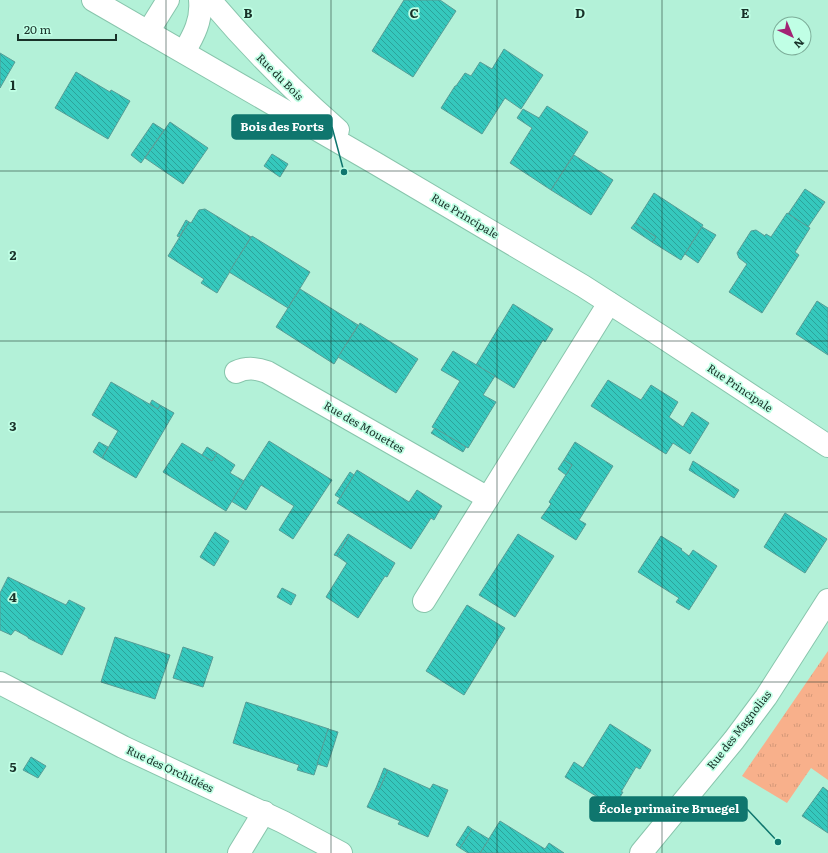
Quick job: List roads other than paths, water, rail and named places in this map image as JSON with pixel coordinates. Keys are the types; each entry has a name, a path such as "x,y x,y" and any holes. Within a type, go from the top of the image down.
{"street":[{"name":"Rue Principale","path":"93,0 375,163 583,286 828,446"},
{"path":"148,32 168,0"},
{"path":"184,52 198,25 200,17 200,0"},
{"name":"Rue du Bois","path":"210,0 239,35 284,82 375,163"},
{"path":"424,601 609,303"},
{"name":"Rue des Mouettes","path":"236,372 244,368 251,368 267,372 488,498"},
{"name":"Rue des Magnolias","path":"640,853 734,740 766,697 828,600"},
{"name":"Rue des Orchidées","path":"0,683 123,747 297,828 341,853"},
{"path":"239,853 264,812"}],"place":[{"name":"Bois des Forts","path":"344,172"},
{"name":"École primaire Bruegel","path":"778,842"}]}
